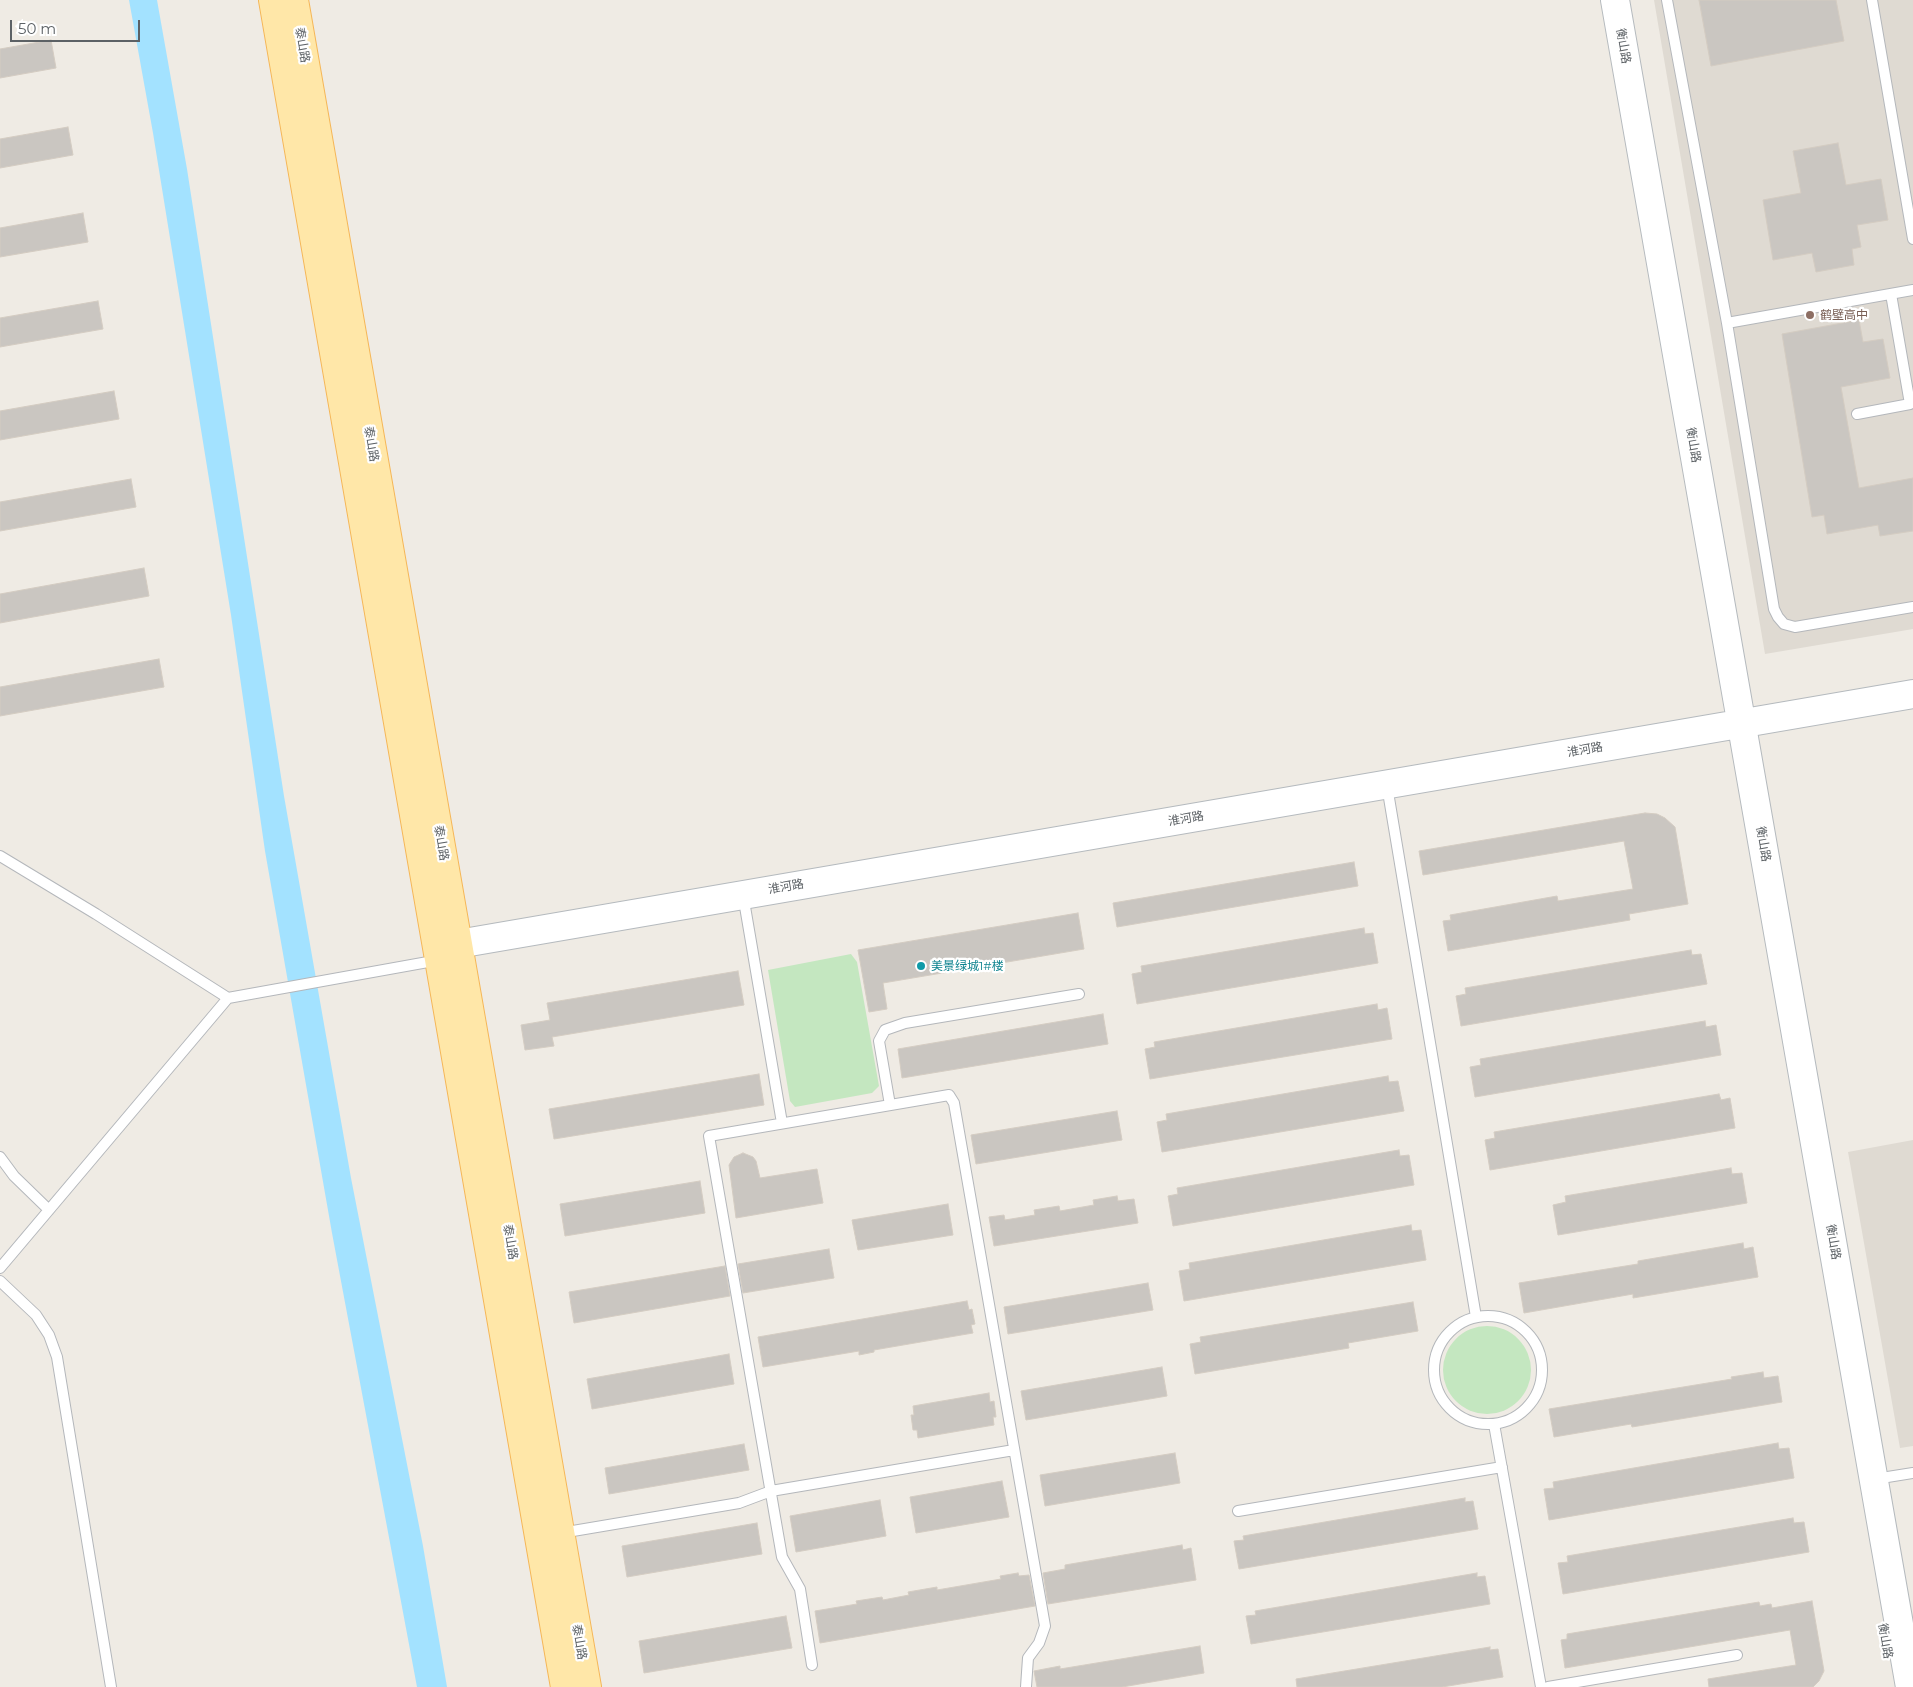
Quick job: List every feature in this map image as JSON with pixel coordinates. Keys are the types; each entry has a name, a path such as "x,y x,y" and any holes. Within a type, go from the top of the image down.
{"main road":[{"name":"泰山路","path":"285,8 449,952 565,1687"},
{"name":"泰山路","path":"449,952 560,1533 586,1687"}],"street":[{"name":"衡山路","path":"1598,0 1874,1480 1910,1687"},
{"name":"衡山路","path":"1615,0 1893,1687"},
{"name":"淮河路","path":"449,952 744,895 1913,694"}],"lane":[{"path":"1667,0 1726,323 1774,609 1778,618 1784,624 1795,627 1913,607"},
{"path":"1872,0 1913,239"},
{"path":"1726,323 1913,290"},
{"path":"1856,414 1911,404 1891,294"},
{"path":"1387,784 1476,1318"},
{"path":"0,856 96,914 228,998"},
{"path":"744,895 782,1123"},
{"path":"0,1268 228,998 449,952"},
{"path":"890,1105 879,1041 885,1030 905,1023 1079,994"},
{"path":"812,1665 800,1589 782,1557 709,1136 949,1095 954,1103 1045,1626 1039,1643 1028,1658 1026,1687"},
{"path":"0,1157 14,1176 50,1210"},
{"path":"0,1281 36,1315 49,1335 56,1357 111,1687"},
{"path":"1493,1316 1506,1319 1518,1325 1535,1343 1540,1356 1542,1368 1541,1381 1532,1402 1516,1417 1494,1424 1472,1422 1461,1418 1451,1411 1438,1392 1434,1380 1435,1357 1443,1339 1456,1326 1476,1318 1493,1316"},
{"path":"1494,1424 1541,1687"},
{"path":"560,1533 739,1503 771,1491 1014,1450"},
{"path":"1238,1510 1502,1467"},
{"path":"1874,1480 1913,1473"},
{"path":"1548,1687 1738,1655"}],"shaded area":[{"name":"鹤壁高中","path":"1654,0 1913,0 1913,629 1765,654"},
{"path":"1913,1140 1913,1446 1900,1448 1848,1152"}],"green space":[{"path":"851,954 857,962 879,1086 872,1093 795,1107 790,1101 768,970"},
{"path":"1487,1326 1504,1329 1512,1333 1524,1345 1528,1353 1531,1370 1528,1387 1524,1395 1512,1407 1504,1411 1487,1414 1470,1411 1462,1407 1450,1395 1446,1387 1443,1370 1446,1353 1450,1345 1462,1333 1470,1329"}],"water":[{"path":"129,0 157,0 187,169 284,796 351,1178 423,1546 447,1687 417,1687 332,1233 265,851 231,615 153,133"}],"building":[{"path":"1699,0 1836,0 1844,41 1711,66"},
{"path":"51,40 56,68 0,78 0,49"},
{"path":"68,127 73,155 0,168 0,139"},
{"path":"1838,143 1846,185 1881,179 1888,220 1857,225 1861,247 1852,249 1854,265 1816,272 1812,253 1773,260 1763,200 1801,193 1793,151"},
{"path":"83,213 88,242 0,257 0,228"},
{"path":"98,301 103,329 0,347 0,318"},
{"path":"1859,320 1863,342 1883,339 1890,378 1841,387 1859,488 1913,478 1913,531 1880,536 1878,525 1827,534 1824,515 1812,517 1782,334"},
{"path":"114,391 119,419 0,440 0,411"},
{"path":"131,479 136,507 0,531 0,502"},
{"path":"144,568 149,596 0,623 0,594"},
{"path":"159,659 164,687 0,716 0,687"},
{"path":"1645,813 1657,814 1675,827 1688,904 1629,914 1630,920 1448,951 1443,921 1451,920 1450,915 1557,896 1558,901 1633,889 1624,841 1423,875 1419,851"},
{"path":"1354,862 1358,886 1117,927 1113,903"},
{"name":"美景绿城1#楼","path":"1078,913 1084,949 883,983 887,1009 869,1012 858,950"},
{"path":"1364,928 1365,934 1373,933 1378,963 1137,1004 1132,974 1142,972 1141,966"},
{"path":"1691,950 1692,955 1701,954 1707,984 1461,1026 1456,996 1466,994 1465,988"},
{"path":"738,971 744,1005 552,1037 554,1046 525,1050 521,1025 550,1020 547,1003"},
{"path":"1377,1004 1378,1010 1387,1008 1392,1039 1150,1079 1145,1049 1155,1047 1154,1042"},
{"path":"1103,1014 1108,1044 902,1078 898,1049"},
{"path":"1705,1021 1706,1027 1716,1025 1721,1055 1475,1097 1470,1067 1481,1065 1480,1059"},
{"path":"759,1074 764,1105 554,1139 549,1109"},
{"path":"1388,1076 1389,1082 1398,1081 1404,1111 1162,1152 1157,1122 1167,1120 1166,1114"},
{"path":"1719,1094 1721,1100 1730,1098 1735,1128 1490,1170 1485,1140 1495,1138 1494,1132"},
{"path":"1117,1111 1122,1140 976,1164 971,1135"},
{"path":"1399,1150 1400,1156 1409,1155 1414,1185 1173,1226 1168,1196 1178,1194 1177,1188"},
{"path":"743,1153 753,1157 756,1161 760,1178 817,1169 823,1203 736,1218 729,1165 734,1157"},
{"path":"1731,1168 1732,1174 1742,1173 1747,1203 1558,1235 1553,1205 1566,1202 1565,1196"},
{"path":"700,1181 705,1213 565,1236 560,1204"},
{"path":"1117,1196 1118,1201 1134,1199 1138,1223 994,1246 989,1217 1004,1215 1005,1220 1035,1215 1034,1210 1059,1206 1060,1211 1094,1205 1093,1200"},
{"path":"948,1204 953,1235 858,1250 852,1220"},
{"path":"1411,1225 1412,1231 1421,1230 1426,1260 1184,1301 1179,1271 1190,1269 1189,1263"},
{"path":"1743,1243 1744,1249 1753,1247 1758,1277 1633,1298 1633,1294 1524,1313 1519,1283 1638,1264 1638,1261"},
{"path":"829,1249 834,1278 743,1293 738,1264"},
{"path":"725,1266 730,1296 574,1323 569,1292"},
{"path":"1148,1283 1153,1310 1008,1334 1004,1307"},
{"path":"967,1301 969,1310 972,1309 975,1324 971,1325 973,1333 874,1350 874,1352 859,1355 859,1351 763,1367 758,1337"},
{"path":"1413,1302 1418,1331 1348,1343 1349,1348 1195,1374 1190,1344 1201,1342 1200,1337"},
{"path":"729,1354 734,1384 592,1409 587,1379"},
{"path":"1162,1367 1167,1396 1026,1420 1021,1391"},
{"path":"1763,1372 1764,1378 1778,1376 1782,1402 1632,1427 1631,1424 1554,1437 1549,1409 1732,1379 1731,1377"},
{"path":"989,1393 990,1402 994,1401 996,1417 993,1417 994,1425 918,1438 917,1430 913,1430 911,1415 914,1415 913,1406"},
{"path":"1778,1443 1779,1449 1789,1448 1794,1478 1549,1520 1544,1489 1554,1488 1553,1482"},
{"path":"744,1444 749,1470 609,1494 605,1468"},
{"path":"1175,1453 1180,1483 1045,1506 1040,1475"},
{"path":"1002,1481 1009,1517 916,1533 910,1497"},
{"path":"1465,1498 1465,1502 1473,1501 1478,1529 1239,1569 1234,1541 1244,1540 1243,1536"},
{"path":"880,1500 886,1536 796,1552 790,1516"},
{"path":"1793,1518 1794,1523 1804,1522 1809,1552 1563,1594 1558,1563 1568,1562 1567,1556"},
{"path":"757,1523 762,1554 627,1577 622,1546"},
{"path":"1182,1545 1183,1550 1191,1548 1196,1580 1048,1604 1043,1573 1065,1569 1065,1565"},
{"path":"1018,1573 1019,1576 1029,1575 1035,1606 820,1643 815,1611 857,1604 856,1601 882,1597 883,1600 909,1595 908,1592 937,1587 937,1590 1001,1579 1000,1576"},
{"path":"1477,1573 1477,1577 1485,1576 1490,1604 1251,1644 1246,1616 1256,1615 1255,1611"},
{"path":"1812,1601 1824,1671 1819,1681 1813,1687 1709,1687 1708,1679 1796,1665 1790,1630 1565,1668 1561,1640 1567,1639 1567,1634 1759,1602 1760,1606 1771,1604 1772,1608"},
{"path":"786,1616 792,1648 644,1673 639,1641"},
{"path":"1200,1646 1204,1673 1122,1687 1037,1687 1034,1671 1060,1666 1060,1669"},
{"path":"1490,1647 1490,1650 1498,1649 1503,1677 1442,1687 1297,1687 1296,1679"}],"place":[{"name":"鹤壁高中","path":"1810,315"},
{"name":"美景绿城1#楼","path":"921,966"}]}
